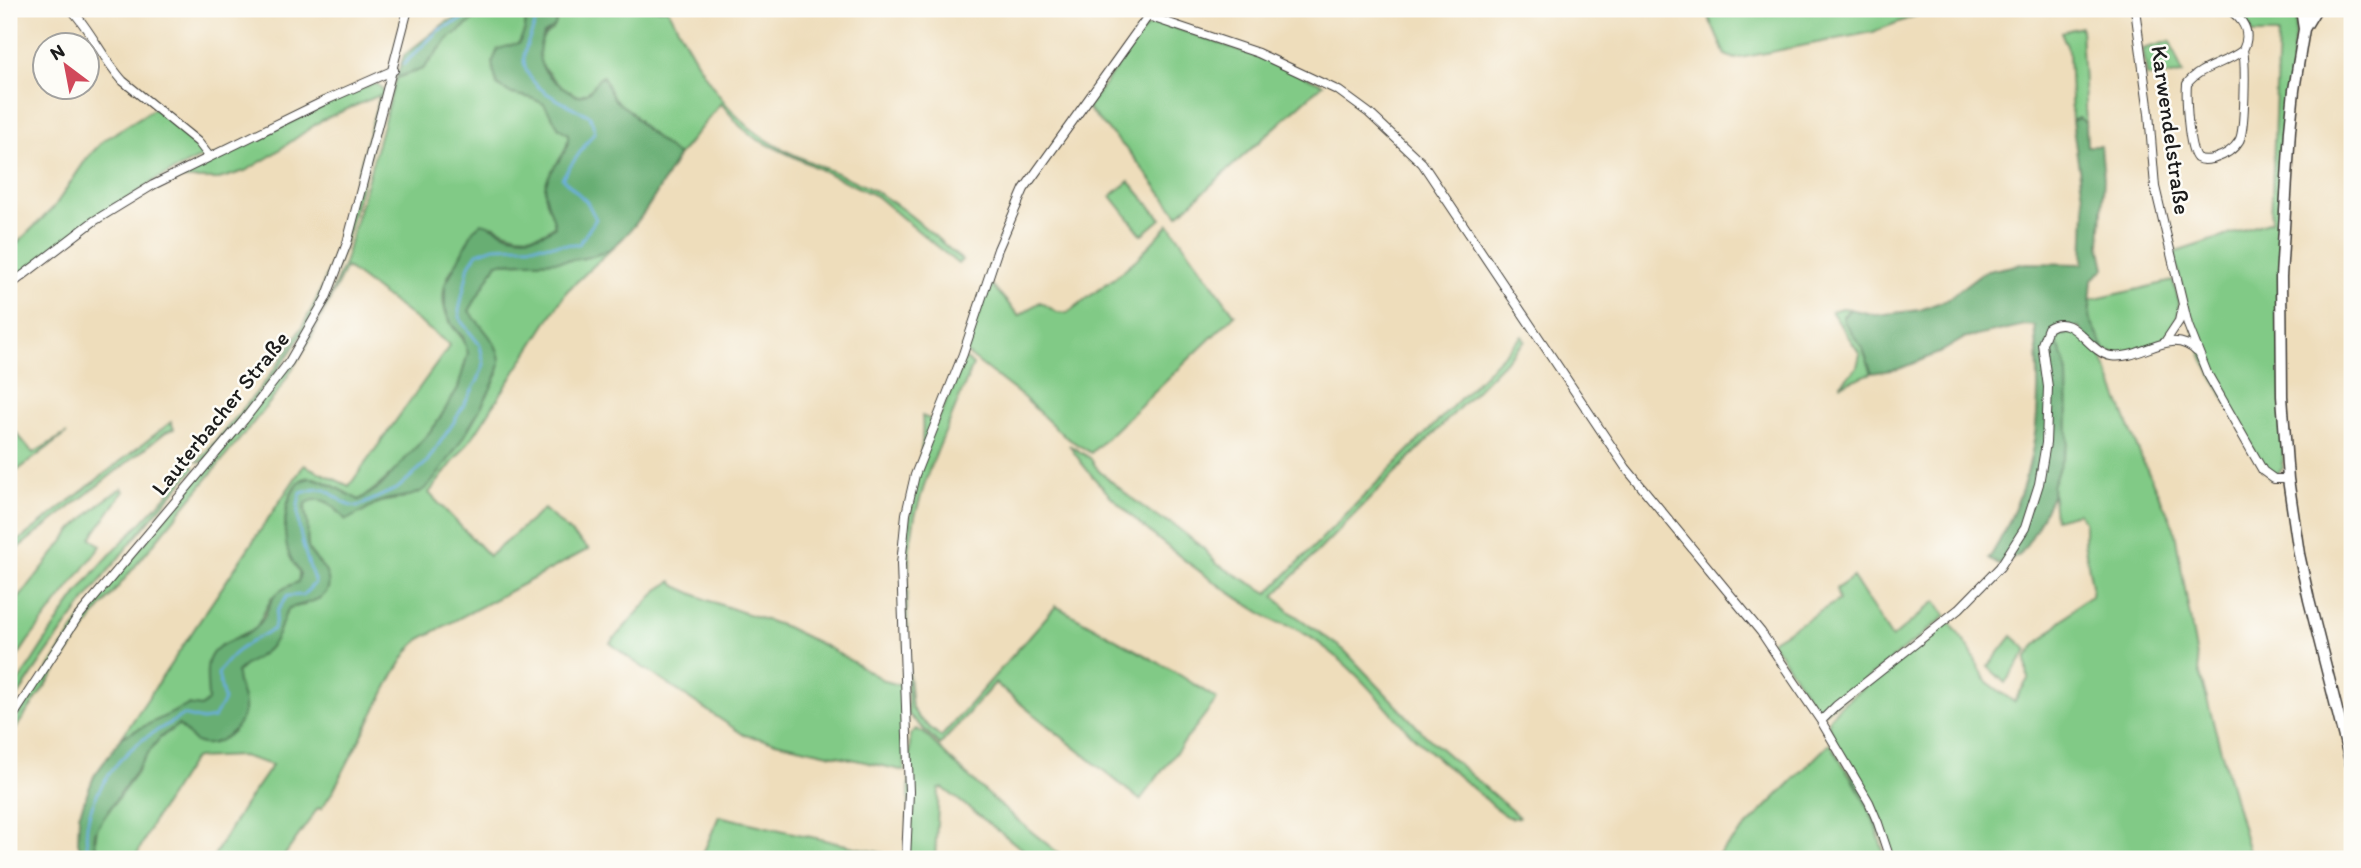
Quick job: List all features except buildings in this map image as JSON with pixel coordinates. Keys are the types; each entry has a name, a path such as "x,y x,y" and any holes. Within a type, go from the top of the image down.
{"street":[{"path":"71,9 93,35 123,81 179,126 209,156"},
{"name":"Lauterbacher Straße","path":"9,722 77,618 244,420 289,362 314,323 337,273 347,243 408,9"},
{"path":"1132,9 1258,53 1339,91 1369,113 1422,163 1626,468 1761,632 1821,721 1869,802 1890,859"},
{"name":"Karwendelstraße","path":"2135,9 2155,187 2197,352 2263,471 2274,479 2288,479"},
{"path":"2228,9 2245,25 2247,38 2243,50 2241,139 2225,154 2200,160 2196,157 2191,142 2187,84 2200,72 2231,59 2243,50"},
{"path":"2301,9 2304,29 2291,117 2281,277 2282,396 2288,479 2309,600 2352,769"},
{"path":"2304,29 2316,9"},
{"path":"906,859 909,792 901,564 906,514 915,475 963,354 998,249 1024,189 1148,16"},
{"path":"9,286 60,246 122,204 209,156 394,70"},
{"path":"2165,342 2179,321 2183,304"},
{"path":"1821,721 1836,706 1959,609 2013,550 2032,510 2044,463 2049,408 2042,344 2048,328 2060,323 2070,325 2090,345 2111,356 2129,355 2165,342 2181,342 2197,352"}],"green space":[{"path":"481,9 519,9 526,16 525,30 519,43 512,94 534,99 546,106 568,134 568,142 546,184 545,192 555,225 541,234 524,236 493,225 461,257 446,281 443,294 445,309 468,351 459,386 451,403 401,465 359,500 314,478 299,482 290,496 285,522 287,536 299,568 298,582 272,597 256,628 233,639 208,668 208,701 201,707 188,706 122,737 304,465 349,486 450,345 346,267 309,342 276,395 95,615 9,738 9,729 80,620 291,364 317,324 344,264 396,78 423,69 448,39 483,13"},
{"path":"481,9 483,13 448,39 423,69 396,78 404,55 446,22"},
{"path":"519,9 541,9 557,17 555,26 544,34 539,55 541,64 551,78 577,96 588,92 603,76 617,102 678,156 637,222 617,244 606,251 567,261 497,263 469,311 496,346 500,360 498,371 482,406 444,466 420,492 379,502 346,520 323,500 305,504 308,547 328,579 325,593 313,601 289,608 273,643 237,672 244,710 234,730 220,740 205,744 192,739 178,725 160,738 95,833 95,844 102,859 83,859 78,842 79,815 94,776 122,737 188,705 201,707 208,701 207,671 211,654 256,628 278,592 298,582 300,573 289,554 285,535 287,510 295,488 301,481 315,478 359,500 380,487 435,426 458,388 468,353 463,337 452,325 445,308 445,285 474,229 481,223 513,236 526,237 545,233 555,226 545,192 546,184 566,150 568,134 559,128 544,104 512,94 497,85 492,63 498,49 519,43 525,30 526,16"},
{"path":"541,9 668,9 713,87 749,127 779,147 889,200 962,260 958,264 876,196 756,139 740,126 721,103 678,156 617,102 599,78 591,90 577,96 557,83 538,61 540,42 553,29 557,17"},
{"path":"1705,9 1933,9 1873,32 1735,59 1725,55"},
{"path":"2231,9 2291,9 2297,18 2288,91 2281,219 2283,468 2276,474 2264,469 2205,363 2196,340 2173,253 2271,221 2278,34 2253,34 2246,19"},
{"path":"1158,22 1265,59 1323,84 1178,215 1131,154 1087,108 1146,27"},
{"path":"2081,27 2086,123 2079,118 2072,121 2069,51 2061,32"},
{"path":"2170,41 2183,74 2147,77 2143,49"},
{"path":"371,84 380,86 385,94 350,225 333,276 310,321 269,382 206,459 197,462 278,364 306,321 327,274 344,224 380,95 322,120 245,171 219,179 182,179 180,173"},
{"path":"155,108 194,140 206,155 155,180 9,282 9,251 54,207 87,158 104,140"},
{"path":"2079,118 2086,123 2087,146 2101,146 2104,178 2100,245 2105,268 2092,280 2089,317 2104,348 2094,345 2078,327 2066,335 2059,334 2056,340 2067,375 2068,443 2052,486 2052,495 2036,530 2020,555 1999,565 1989,559 2017,503 2033,447 2038,389 2035,326 2025,325 1963,339 1939,353 1899,369 1872,373 1863,349 1843,317 1850,309 1876,315 1920,310 1946,300 1983,272 2026,263 2083,264 2085,210 2072,121"},
{"path":"1129,181 1161,219 1142,235 1111,196"},
{"path":"1169,224 1235,315 1091,453 1064,436 1023,397 965,352 988,280 1019,316 1040,302 1057,312 1067,313 1139,257"},
{"path":"623,238 567,291 475,434 429,493 489,556 544,509 589,549 420,639 409,650 333,791 282,859 212,859 272,765 242,756 194,758 154,820 135,859 102,859 95,845 97,827 138,771 142,759 159,739 177,725 187,733 216,742 229,734 237,723 240,711 237,672 289,608 305,605 315,558 308,549 305,504 315,498 322,499 362,513 380,502 403,498 466,433 498,374 495,345 469,311 497,263 578,258 594,254"},
{"path":"2173,281 2179,307 2177,318 2165,336 2146,348 2125,353 2109,352 2094,345 2103,347 2089,317 2091,300"},
{"path":"1850,309 1843,316 1843,320 1863,349 1872,373 1840,385 1857,367 1860,354 1831,311"},
{"path":"2072,329 2101,355 2142,459 2174,527 2200,674 2251,859 1893,859 1828,725 1830,717 1840,706 1948,620 1969,648 1986,681 2014,702 2028,679 2026,659 2034,647 2082,601 2091,596 2084,521 2078,513 2055,519 2052,486 2068,443 2067,375 2056,340 2059,334"},
{"path":"1522,336 1525,341 1274,596 1289,611 1344,650 1425,735 1519,817 1513,818 1498,810 1424,746 1351,670 1324,647 1302,632 1272,620 1246,604 1162,542 1109,494 1069,445 1090,458 1099,471 1130,497 1154,515 1174,525 1203,548 1217,564 1268,593"},
{"path":"965,358 973,365 928,473 915,516 910,545 907,605 912,708 918,717 941,737 1056,606 1172,670 1217,699 1140,800 995,683 940,745 908,714 904,558 919,469 922,416 937,422"},
{"path":"171,422 174,429 166,432 9,555 9,548"},
{"path":"9,424 33,453 67,433 9,477"},
{"path":"190,461 195,468 97,585 9,710 16,685 76,595 165,497"},
{"path":"122,488 124,491 91,538 101,546 9,670 9,611 73,529"},
{"path":"1853,577 1892,638 1936,601 1946,616 1824,713 1819,713 1771,641 1839,600 1836,589"},
{"path":"672,581 676,586 707,600 786,627 829,648 885,681 902,683 905,771 744,735 610,643 658,590"},
{"path":"2012,636 2028,650 2005,683 1988,667"},
{"path":"916,729 924,733 975,783 1066,859 1035,859 943,788 939,789 935,859 908,859 910,735"},
{"path":"1830,743 1861,794 1873,819 1886,859 1714,859"},
{"path":"719,816 904,858 904,859 701,858"}],"waterway":[{"path":"404,64 439,30 484,9"},
{"path":"91,859 87,843 91,810 97,794 117,764 141,741 183,715 202,720 214,718 224,700 218,674 223,666 242,648 274,629 277,611 287,596 303,595 315,583 299,526 298,503 301,493 316,489 326,490 348,505 357,507 398,488 426,463 454,422 484,364 480,345 461,321 459,311 469,265 477,253 494,247 579,244 596,219 587,202 562,178 595,131 590,116 548,94 530,78 525,68 524,56 536,19 529,9"}]}
